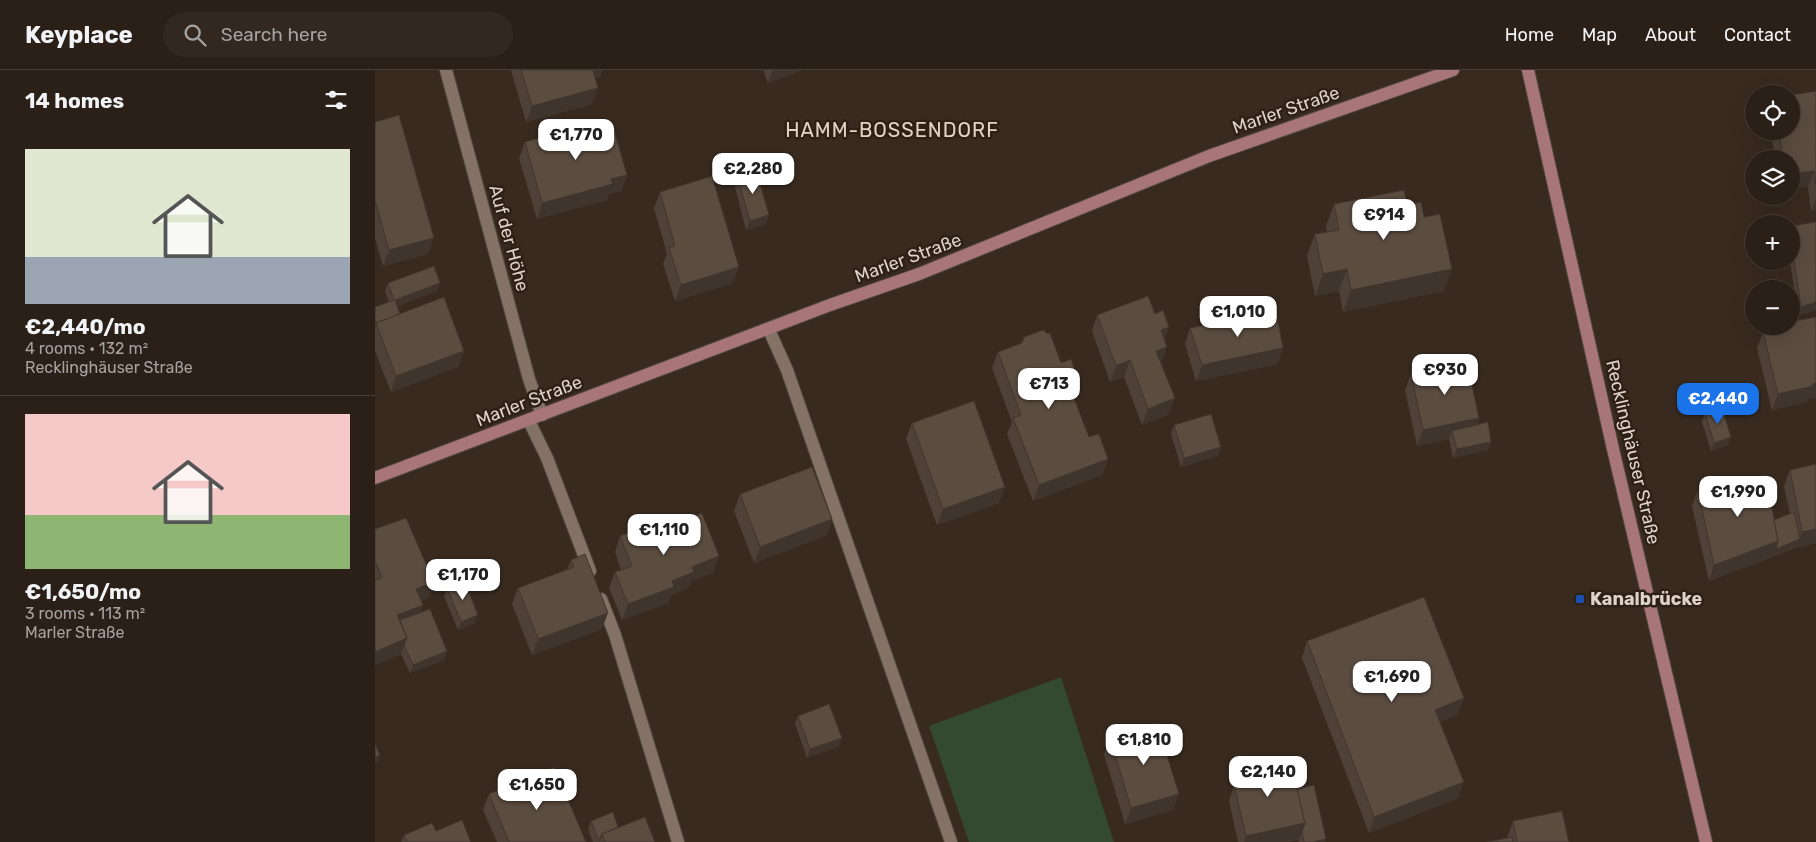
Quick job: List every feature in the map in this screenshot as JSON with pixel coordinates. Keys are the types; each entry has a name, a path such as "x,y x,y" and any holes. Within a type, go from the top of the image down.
{"main road":[{"name":"Marler Straße","path":"375,478 831,305 971,254 1209,156 1453,70"},
{"name":"Recklinghäuser Straße","path":"1528,70 1611,440 1706,842"}],"street":[{"name":"Auf der Höhe","path":"446,70 529,379 542,415"},
{"path":"769,330 787,370 951,842"},
{"path":"529,420 547,458 615,635 678,842"}],"green space":[{"path":"1061,677 1114,842 969,842 929,726"}],"building":[{"path":"521,70 593,70 598,88 532,106"},
{"path":"1816,91 1816,186 1814,171 1800,173 1800,150 1782,150 1780,140 1800,140 1800,94"},
{"path":"399,115 434,238 389,250 375,201 375,122"},
{"path":"594,123 596,128 612,123 627,175 611,179 613,184 542,203 525,142"},
{"path":"756,169 769,215 750,221 737,175"},
{"path":"712,176 739,267 681,285 669,248 675,246 660,192"},
{"path":"1404,190 1407,205 1421,202 1424,217 1440,214 1452,269 1351,290 1347,269 1323,274 1315,234 1339,230 1334,204"},
{"path":"1816,222 1816,302 1801,307 1800,280 1797,280 1795,270 1800,270 1800,225"},
{"path":"434,266 440,283 395,300 400,314 376,323 375,327 375,307 394,300 388,283"},
{"path":"1148,296 1155,314 1163,310 1169,327 1161,330 1167,347 1156,351 1175,398 1148,409 1130,360 1116,366 1097,315"},
{"path":"444,297 464,351 396,376 376,323"},
{"path":"1276,311 1283,348 1202,365 1190,328"},
{"path":"1816,317 1816,383 1812,384 1813,386 1778,394 1764,335 1800,335 1800,320"},
{"path":"1043,330 1048,334 1050,333 1061,363 1071,359 1076,374 1066,378 1089,437 1099,434 1108,459 1039,485 1013,418 1021,415 998,352 1022,343 1024,337"},
{"path":"1467,362 1479,418 1423,430 1411,374"},
{"path":"974,401 1005,487 943,509 912,423"},
{"path":"1722,408 1731,437 1714,443 1705,413"},
{"path":"1211,414 1221,447 1184,458 1174,425"},
{"path":"1488,422 1491,442 1457,449 1452,431"},
{"path":"1816,464 1816,529 1802,532 1790,470"},
{"path":"812,467 832,519 760,547 740,494"},
{"path":"1766,475 1778,541 1714,565 1698,490"},
{"path":"1794,512 1800,539 1776,549 1778,541 1774,520"},
{"path":"702,513 719,556 692,567 694,572 672,581 674,587 628,604 615,572 632,566 620,536 649,524 652,529 683,516 684,520"},
{"path":"406,518 434,582 416,589 423,605 397,615 407,638 375,652 375,580 382,578 375,561 375,529"},
{"path":"585,554 608,613 538,639 518,588 574,567 571,560"},
{"path":"464,580 478,615 461,622 447,588"},
{"path":"1424,597 1464,698 1435,710 1464,782 1374,817 1307,641"},
{"path":"430,609 447,651 413,665 404,645 407,638 400,620"},
{"path":"829,704 842,738 810,749 798,716"},
{"path":"1157,723 1179,794 1131,808 1110,738"},
{"path":"375,744 380,755 375,757"},
{"path":"1275,760 1293,771 1305,823 1246,836 1234,785 1245,767"},
{"path":"554,767 586,842 509,842 489,794"},
{"path":"1314,785 1326,839 1304,842 1302,832 1305,823 1297,789"},
{"path":"1562,811 1569,842 1517,842 1513,821"},
{"path":"613,812 618,827 602,834 599,841 591,821"},
{"path":"645,817 655,842 605,842 602,834"},
{"path":"462,820 471,842 407,842 404,835 432,823 436,831"},
{"path":"1512,837 1513,842 1487,842"}],"place":[{"name":"Kanalbrücke","path":"1580,599"}],"district":[{"name":"HAMM-BOSSENDORF","path":"892,130"}]}
